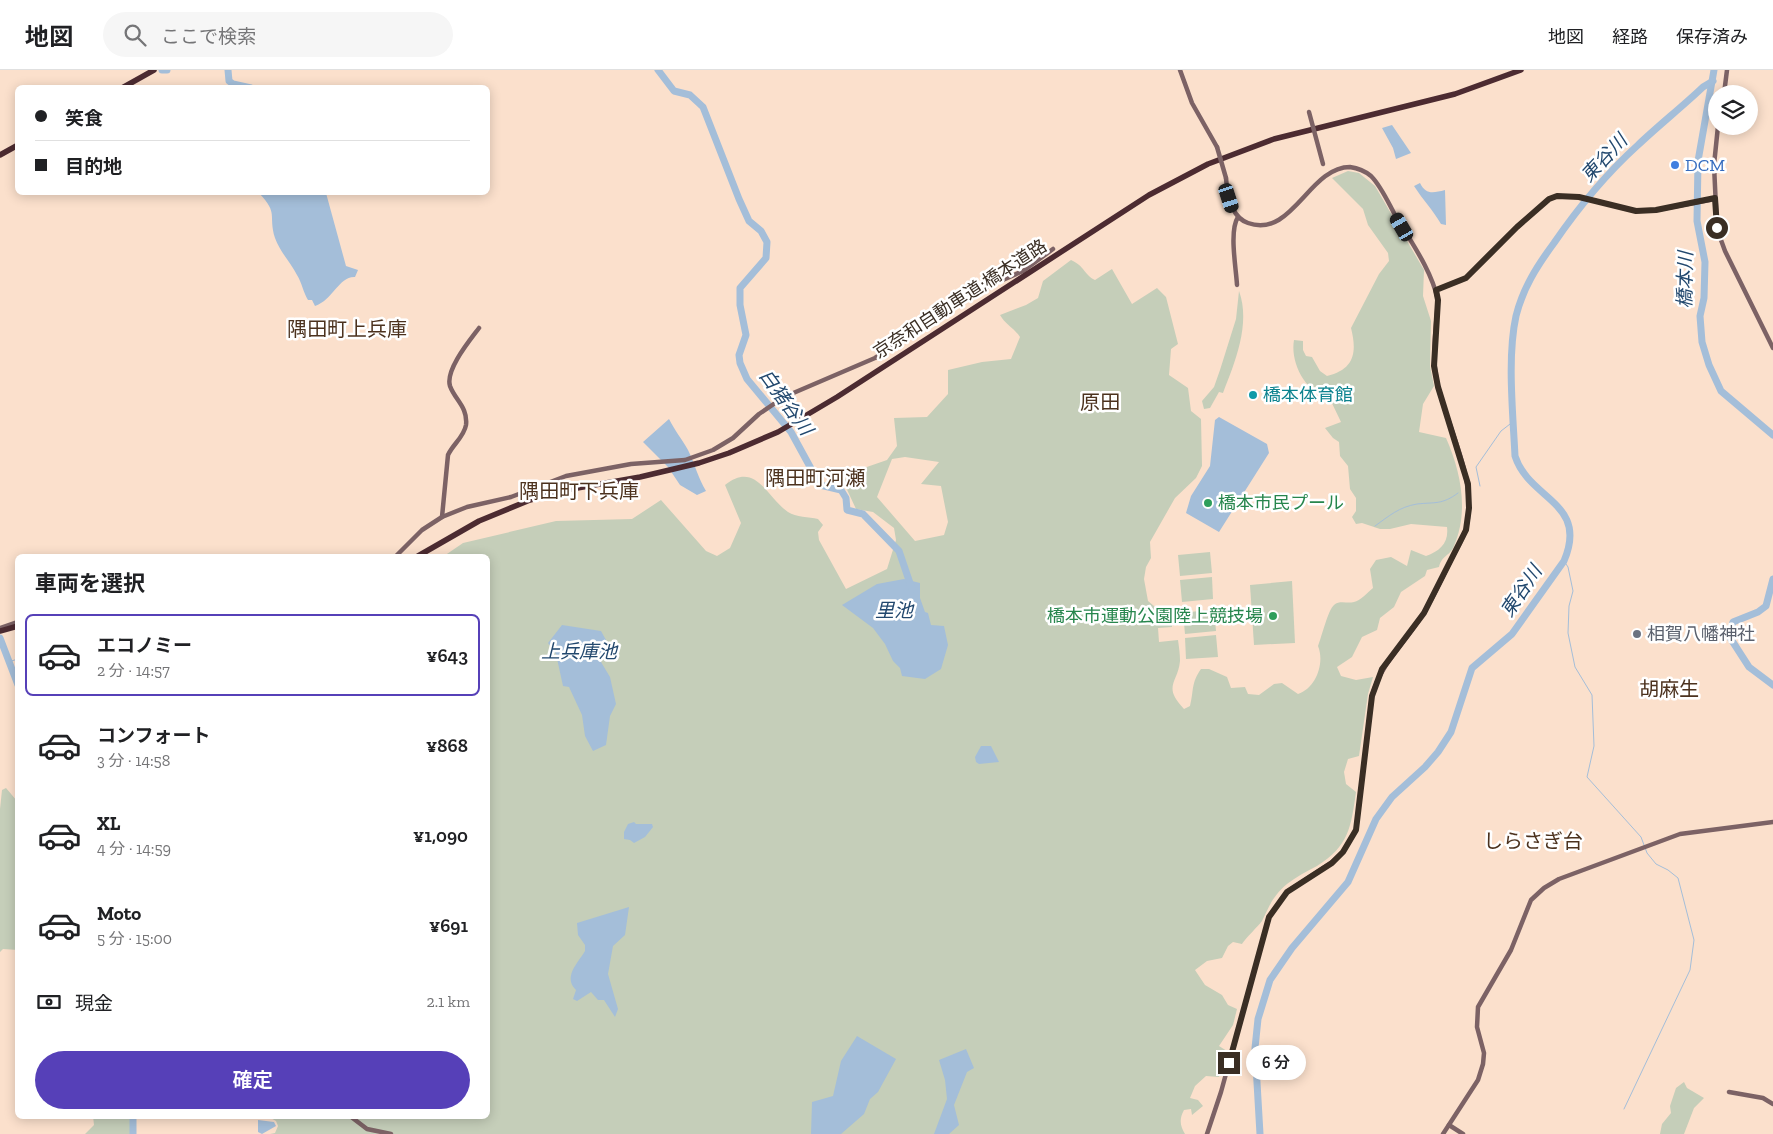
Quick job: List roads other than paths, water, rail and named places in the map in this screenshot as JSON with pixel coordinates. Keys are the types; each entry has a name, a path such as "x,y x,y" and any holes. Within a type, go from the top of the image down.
{"highway":[{"path":"127,85 154,70"},
{"name":"京奈和自動車道;橋本道路","path":"421,554 479,521 530,500 573,489 665,472 699,463 761,439 815,411 1149,195 1208,164 1274,139 1455,94 1521,70"},
{"path":"0,154 15,146"},
{"path":"2,629 15,627"}],"street":[{"path":"1180,70 1192,103 1217,147 1226,178 1229,198 1238,217 1254,225 1273,223 1328,175 1341,169 1359,169 1369,175 1382,192 1428,271 1436,290 1438,300 1434,366 1438,387 1468,484 1469,508 1466,530 1424,613 1388,659 1376,682 1372,696 1359,816 1353,838 1332,863 1287,892 1269,917 1221,1092 1207,1134"},
{"path":"1725,85 1727,70"},
{"path":"1309,112 1323,164"},
{"path":"1717,135 1714,165 1715,198 1720,238 1773,348"},
{"path":"1436,290 1466,278 1517,227 1549,199 1562,195 1636,211 1656,210 1715,198"},
{"path":"1238,217 1234,223 1238,285"},
{"path":"398,554 422,530 442,517 467,507 511,497 566,476 631,464 676,461 700,455 733,438 759,414 778,401 875,358 960,302 982,289 1023,271 1053,249"},
{"path":"442,517 448,455 452,446 461,437 466,423 462,403 450,386 450,376 468,343 479,328"},
{"path":"2,629 15,623"},
{"path":"1443,1134 1478,1080 1484,1053 1477,1027 1478,1007 1511,950 1531,900 1544,888 1559,880 1680,834 1773,822"},
{"path":"1729,1092 1763,1098 1773,1104"},
{"path":"354,1119 367,1129 391,1134"},
{"path":"1449,1125 1463,1134"}],"water":[{"path":"1392,125 1411,153 1396,159 1393,148 1382,128"},
{"path":"1420,183 1425,190 1430,192 1445,190 1446,225 1441,224 1414,186"},
{"path":"261,195 327,195 346,266 358,270 355,277 345,280 327,299 315,306 312,300 308,300 299,278 277,243 273,230 271,210"},
{"path":"1219,417 1267,444 1269,453 1219,532 1186,513 1191,496 1210,466 1215,420"},
{"path":"669,419 688,450 706,491 697,495 680,485 668,467 643,442"},
{"name":"里池","path":"904,579 920,583 920,598 925,612 928,613 931,625 944,626 948,645 941,669 925,679 902,676 900,668 893,661 885,644 873,628 842,605 877,584"},
{"name":"上兵庫池","path":"562,625 601,631 606,640 601,662 610,677 616,704 610,716 606,745 593,751 585,736 582,715 569,687 563,686 556,654 548,643"},
{"path":"981,746 991,746 999,762 979,764 976,762 975,757"},
{"path":"634,822 636,824 652,824 653,827 645,837 634,843 624,839 624,832 628,824"},
{"path":"629,907 625,935 613,946 608,974 618,1009 615,1017 604,1000 598,1000 591,992 577,1001 573,999 576,990 572,985 571,975 585,951 585,945 578,935 577,923"},
{"path":"857,1036 896,1059 878,1092 870,1099 864,1114 841,1134 811,1134 812,1102 833,1096 841,1061"},
{"path":"966,1049 974,1068 967,1072 954,1105 959,1125 949,1134 934,1134 947,1099 945,1080 939,1060"},
{"path":"258,1120 274,1122 276,1126 262,1134 258,1132"}],"waterway":[{"path":"162,70 167,70"},
{"path":"228,70 229,81 238,85"},
{"name":"白猪谷川","path":"658,70 674,91 690,95 703,107 749,221 761,231 767,242 766,258 740,288 740,305 746,335 739,355 740,363 747,379 791,432 820,485 841,490 846,498 847,510 863,514 899,551 912,589"},
{"name":"橋本川","path":"1714,70 1698,161 1697,221 1705,262 1704,298 1700,316 1702,342 1709,365 1721,391 1773,435"},
{"name":"東谷川","path":"1260,1134 1255,1048 1258,1019 1270,980 1292,948 1348,882 1376,819 1392,797 1425,767 1451,732 1472,668 1512,634 1564,561 1570,541 1569,526 1563,513 1532,483 1522,471 1515,456 1511,386 1512,349 1516,316 1522,296 1536,269 1593,192 1626,156 1703,87 1713,81"},
{"path":"1480,486 1476,467 1501,431 1514,421"},
{"path":"1375,526 1405,507 1443,501 1458,493"},
{"path":"1564,561 1568,567 1573,591 1569,606 1568,633 1575,667 1592,695 1594,746 1587,777 1641,837 1647,853 1656,864 1678,878 1694,940 1690,970 1624,1109"},
{"name":"橋本川","path":"1773,579 1766,606 1758,612 1733,622 1729,636 1749,667 1773,685"},
{"path":"0,638 15,677"},
{"path":"8,662 15,660"},
{"path":"133,1119 133,1134"}],"place":[{"name":"DCM","path":"1675,165"},
{"name":"橋本体育館","path":"1253,395"},
{"name":"橋本市民プール","path":"1208,503"},
{"name":"橋本市運動公園陸上競技場","path":"1273,616"},
{"name":"相賀八幡神社","path":"1637,634"}],"district":[{"name":"隅田町上兵庫","path":"347,329"},
{"name":"原田","path":"1100,402"},
{"name":"隅田町河瀬","path":"815,478"},
{"name":"隅田町下兵庫","path":"579,491"},
{"name":"胡麻生","path":"1669,689"},
{"name":"しらさぎ台","path":"1533,841"}]}
